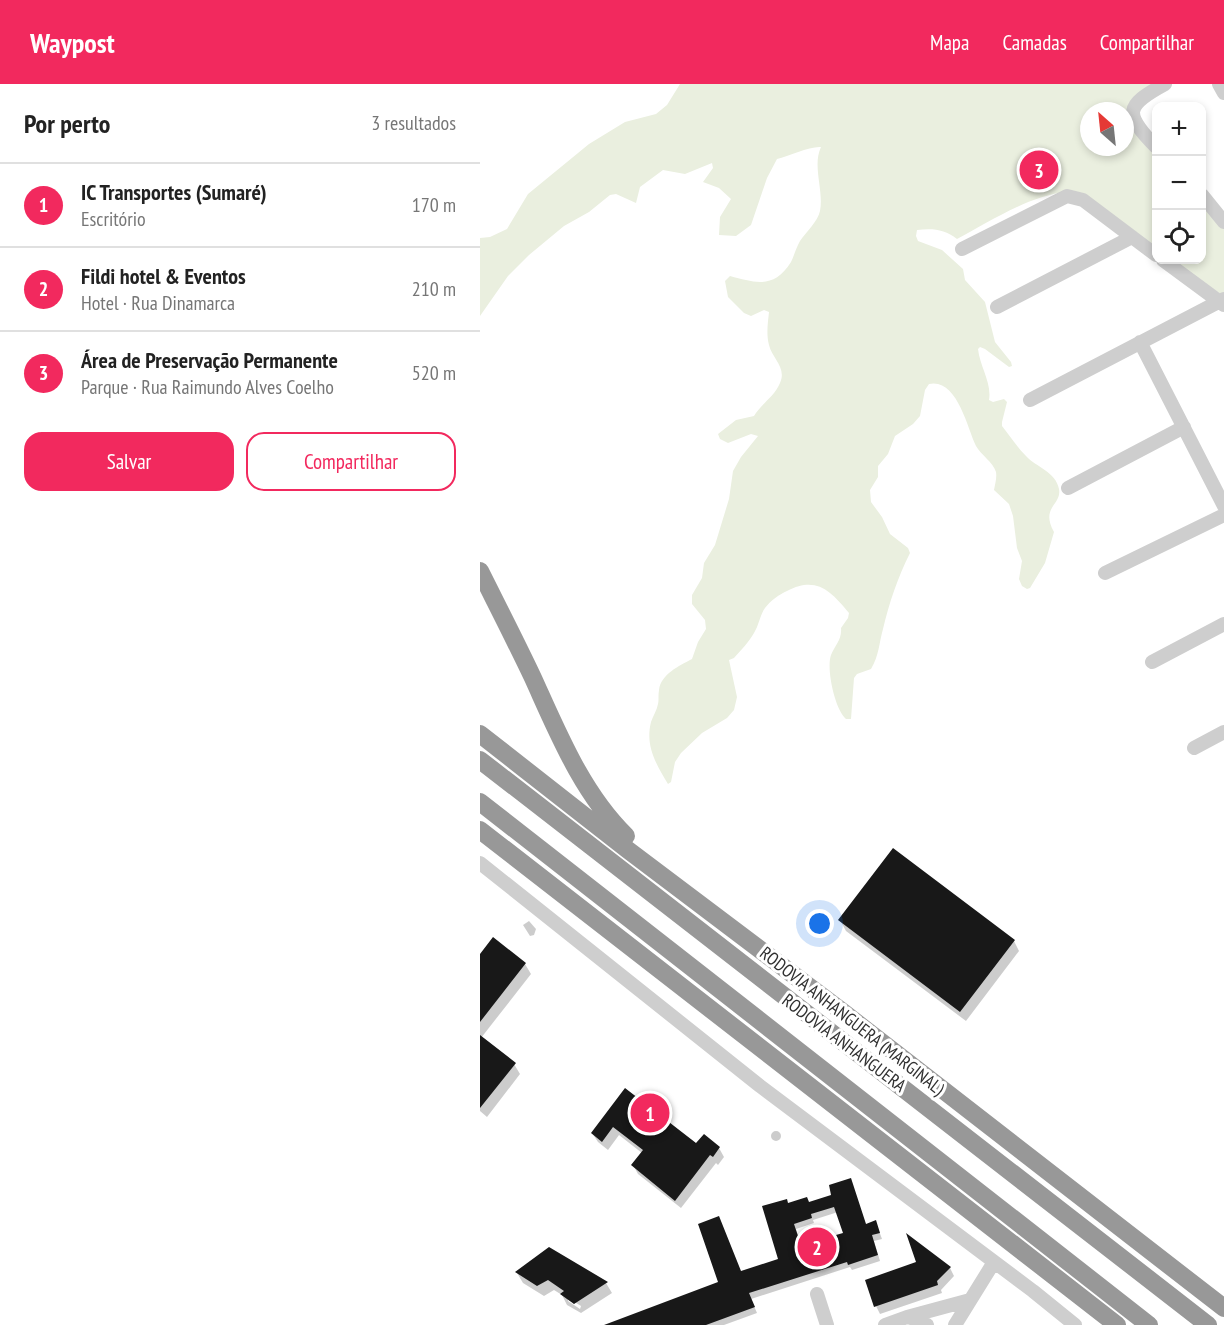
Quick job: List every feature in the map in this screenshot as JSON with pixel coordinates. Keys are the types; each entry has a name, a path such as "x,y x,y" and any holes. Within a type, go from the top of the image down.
{"highway":[{"path":"480,571 565,748 592,795 612,822 646,855 726,924"},
{"name":"RODOVIA ANHANGUERA (MARGINAL)","path":"480,734 1224,1308"},
{"name":"RODOVIA ANHANGUERA","path":"480,760 1208,1325"},
{"name":"RODOVIA ANHANGUERA","path":"480,802 1149,1325"},
{"path":"480,830 1117,1325"}],"street":[{"path":"1152,143 1134,122 1134,105 1142,97 1166,84"},
{"path":"1219,84 1224,93"},
{"path":"962,249 1061,197 1067,196 1083,200 1152,252"},
{"path":"1206,200 1224,222"},
{"path":"997,307 1132,237"},
{"path":"1030,400 1222,302 1169,264"},
{"path":"1140,342 1224,506"},
{"path":"1068,488 1184,427"},
{"path":"1105,573 1224,515"},
{"path":"1152,662 1224,624"},
{"path":"1194,748 1224,732"},
{"path":"480,863 760,1086 1075,1325"},
{"path":"954,1325 994,1262"},
{"path":"817,1294 827,1325"},
{"path":"885,1325 970,1300"},
{"path":"907,1317 927,1325"}],"green space":[{"path":"680,84 1161,84 1134,117 1134,102 1080,102 1080,156 1134,156 1134,129 1152,149 1152,249 1067,192 1053,194 1024,204 957,239 938,230 917,230 918,241 942,250 963,269 965,280 985,302 995,342 1012,366 1009,367 985,349 980,347 978,349 989,387 989,400 993,402 1004,399 1007,402 1002,426 1030,460 1054,478 1059,489 1058,499 1049,517 1054,532 1045,563 1030,588 1022,586 1019,579 1022,561 1017,548 1013,516 1009,504 994,490 996,472 976,446 965,416 954,396 947,388 939,384 929,384 925,390 920,416 913,424 895,436 888,454 878,466 878,477 870,490 871,502 882,517 890,534 908,548 910,553 891,600 874,664 871,669 857,674 854,678 851,719 846,719 838,707 832,689 830,670 831,655 849,613 829,592 822,588 814,585 797,587 781,594 767,605 750,640 734,658 729,660 737,697 734,710 727,718 702,733 681,753 675,762 671,782 668,784 656,762 649,739 660,684 667,675 692,659 706,629 705,620 692,604 692,595 702,578 704,563 715,545 729,499 733,471 758,436 751,434 728,443 720,439 718,434 736,420 754,416 775,392 782,378 768,341 769,312 764,310 751,316 744,313 728,297 725,281 730,276 764,282 778,277 785,271 800,241 819,215 821,195 818,162 821,147 777,159 767,178 751,225 736,236 719,235 720,217 731,199 719,188 703,182 713,168 712,163 685,174 663,170 640,187 636,203 616,194 610,195 589,212 564,226 529,255 508,276 480,316 480,238 490,237 507,229 528,194 589,144 625,122 656,114 667,105"},
{"path":"1206,206 1224,229 1224,296 1173,264 1206,264"}],"building":[{"path":"893,848 1015,940 960,1012 838,920"},
{"path":"493,937 526,963 480,1022 480,954"},
{"path":"480,1035 516,1063 480,1108"},
{"path":"625,1088 696,1143 704,1134 720,1147 713,1157 710,1155 675,1201 631,1165 643,1150 613,1127 602,1142 591,1133"},
{"path":"851,1178 866,1224 876,1220 880,1233 872,1235 878,1255 848,1265 847,1262 749,1293 755,1307 706,1325 604,1325 718,1282 698,1224 719,1216 741,1271 778,1259 762,1206 787,1199 788,1203 807,1197 809,1202 831,1195 829,1185","holes":["834,1207 843,1233 836,1235 838,1240 803,1251 794,1224 812,1218 811,1214"]},
{"path":"906,1233 951,1267 937,1281 938,1285 874,1307 865,1280 916,1262"},
{"path":"549,1247 608,1282 574,1304 560,1294 564,1291 548,1280 537,1286 515,1272"}],"place":[{"name":"Área de Preservação Permanente","path":"1039,170"},
{"name":"IC Transportes (Sumaré)","path":"650,1113"},
{"name":"Fildi hotel & Eventos","path":"817,1247"}]}
